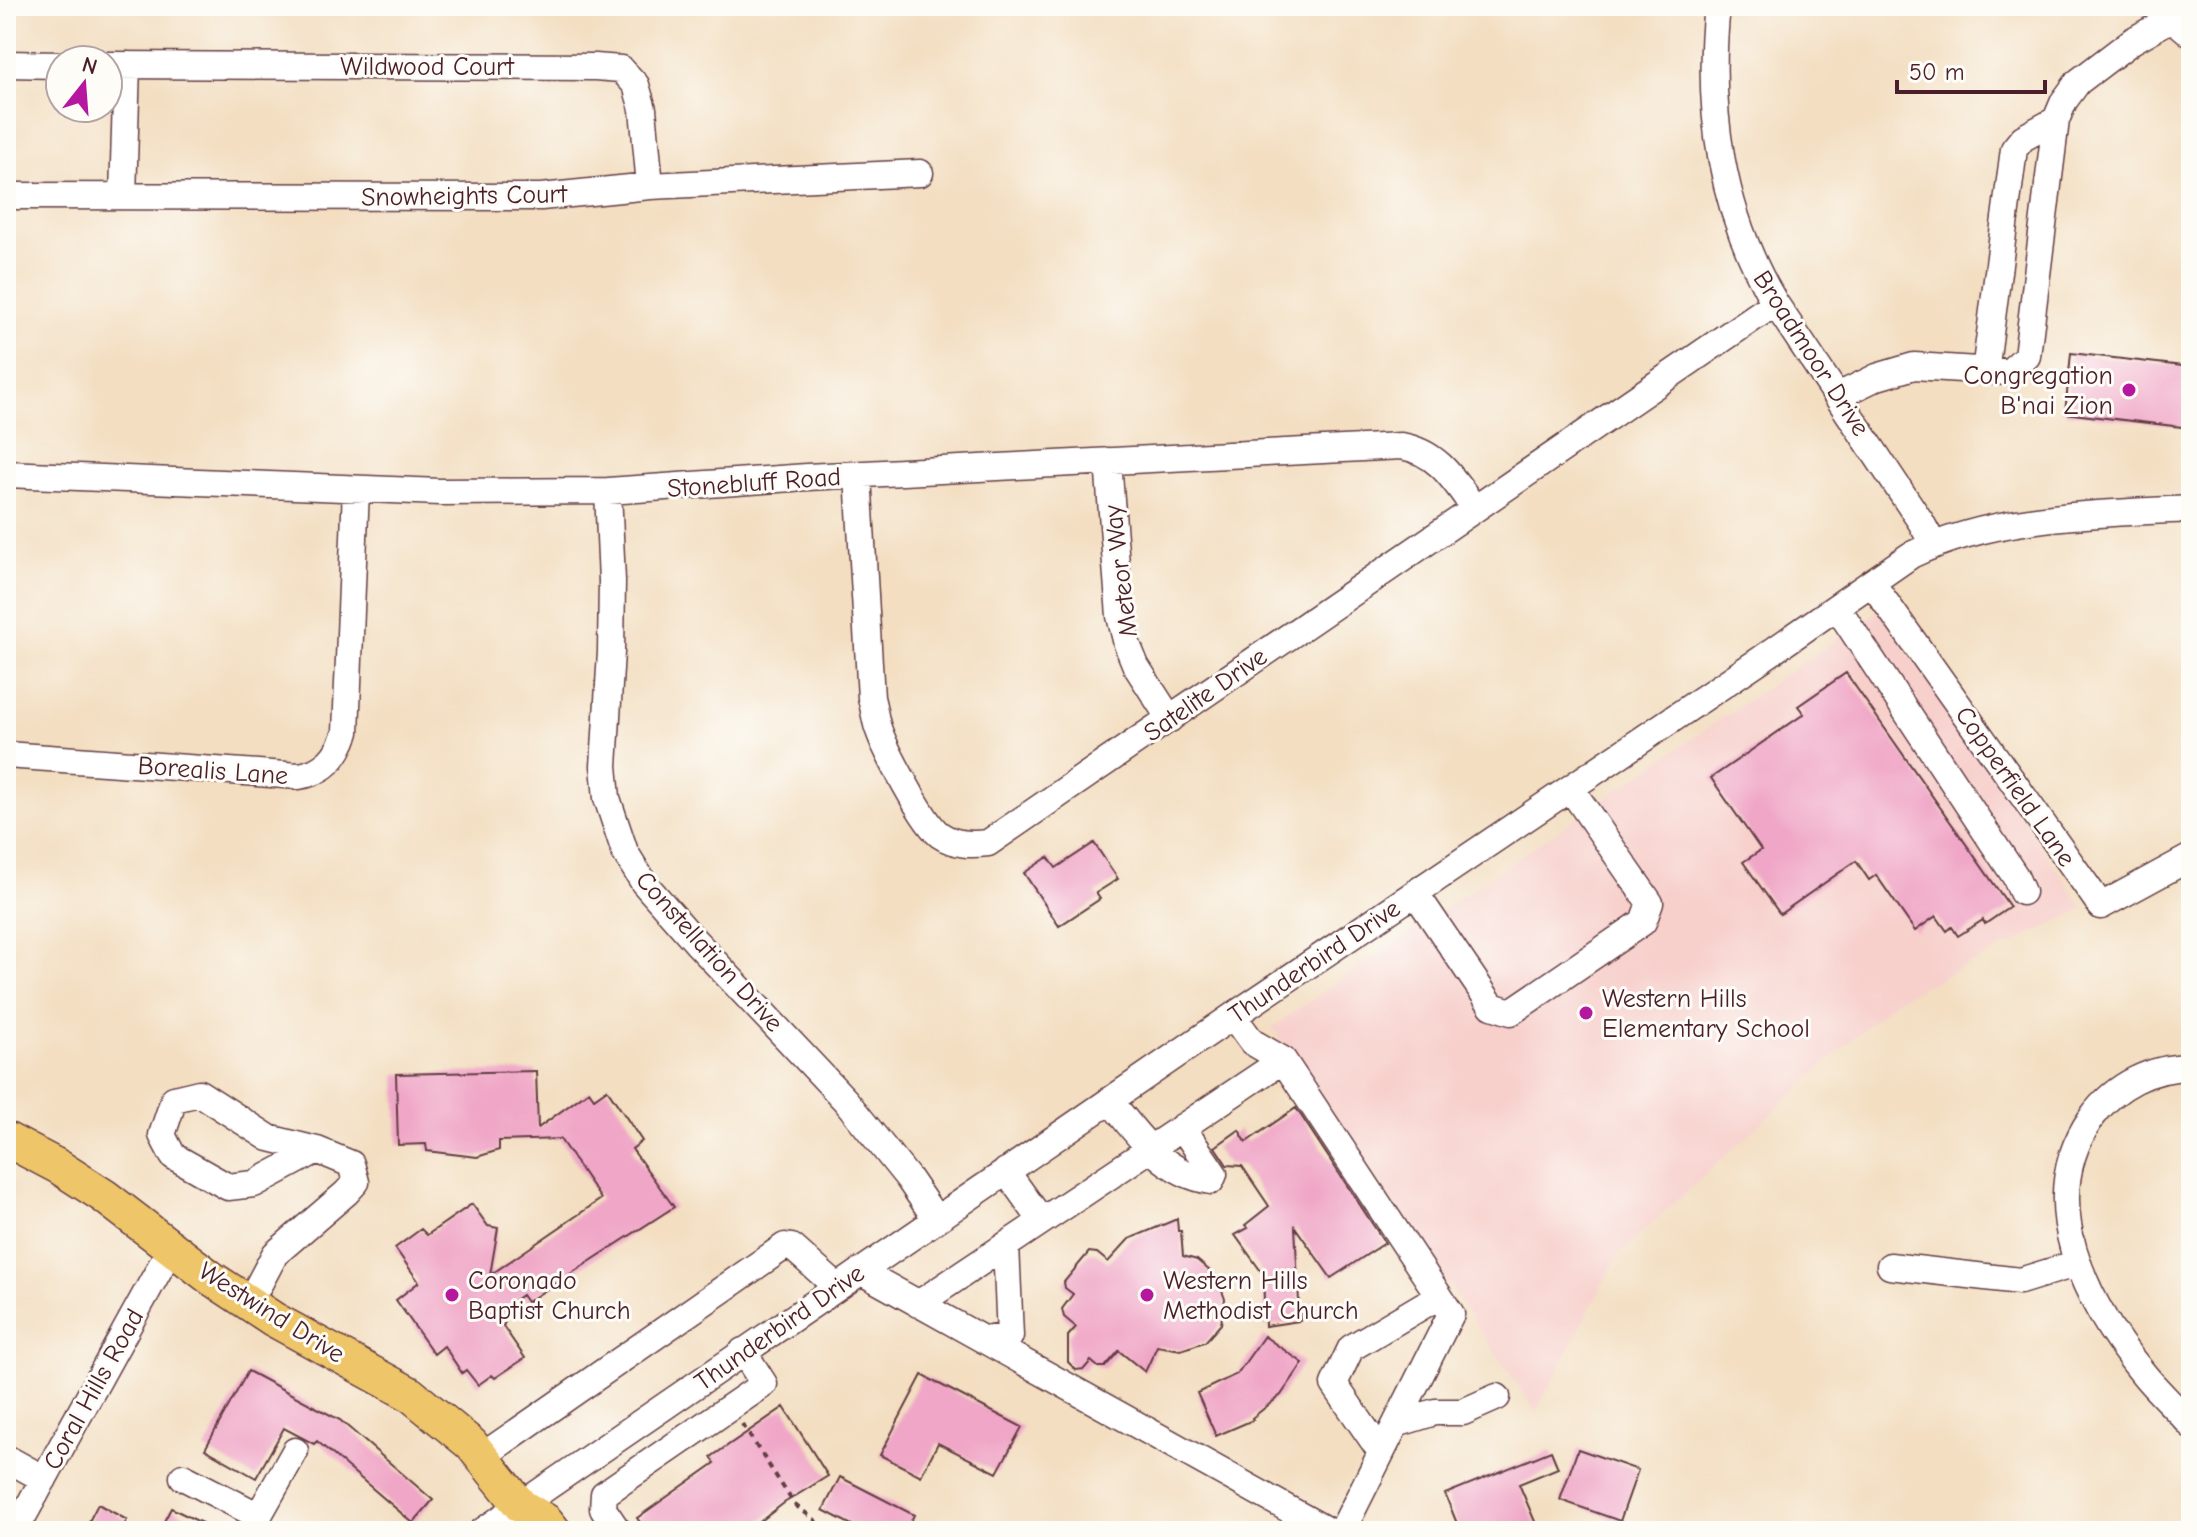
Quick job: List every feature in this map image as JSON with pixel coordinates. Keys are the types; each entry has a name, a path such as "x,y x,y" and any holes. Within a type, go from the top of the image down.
{"main road":[{"name":"Westwind Drive","path":"6,1139 59,1167 104,1196 249,1303 410,1394 471,1444 520,1518 546,1521 554,1531"}],"street":[{"name":"Broadmoor Drive","path":"1717,6 1712,45 1713,102 1728,193 1742,237 1775,303 1933,544"},
{"path":"1838,396 1877,377 1914,366 2009,372 2027,356 2056,120 2064,101 2078,82 2132,41 2172,18 2191,34"},
{"path":"6,64 44,65"},
{"name":"Wildwood Court","path":"124,65 579,66 621,69 636,85 643,109 650,186"},
{"path":"1985,372 2014,149 2023,138 2056,120"},
{"path":"120,124 123,196"},
{"path":"2012,167 2049,178"},
{"name":"Snowheights Court","path":"6,196 541,197 650,186 920,173"},
{"name":"Satelite Drive","path":"858,475 871,698 878,727 886,749 931,827 955,842 971,845 994,840 1775,303"},
{"name":"Stonebluff Road","path":"6,474 440,492 608,491 1401,446 1424,452 1440,463 1474,508"},
{"name":"Meteor Way","path":"1108,461 1120,616 1136,666 1170,719"},
{"name":"Borealis Lane","path":"6,755 299,776 319,770 337,754 346,732 356,489"},
{"name":"Constellation Drive","path":"608,491 611,652 604,766 607,798 625,852 644,883 696,942 846,1101 908,1178 936,1219"},
{"name":"Thunderbird Drive","path":"483,1531 520,1518 743,1351 1911,555 1933,544 1967,534 2048,519 2191,509"},
{"name":"Copperfield Lane","path":"1872,583 2101,906 2191,857"},
{"path":"1837,607 2015,876 2022,892"},
{"path":"1416,894 1492,1006 1511,1012 1643,922 1650,903 1571,789"},
{"path":"1233,1016 1252,1042 1283,1060 1451,1314 1342,1531"},
{"path":"918,1304 1283,1060"},
{"path":"2191,1067 2156,1071 2114,1092 2083,1129 2066,1176 2065,1202 2067,1225 2078,1263 2115,1334 2142,1372 2191,1425"},
{"path":"249,1303 275,1254 356,1182 351,1164 317,1150 269,1138 199,1093 174,1099 162,1135 173,1156 228,1187 254,1184 317,1150"},
{"path":"1110,1100 1149,1150 1164,1162 1198,1179 1211,1181 1214,1174 1210,1165 1182,1127"},
{"path":"1006,1171 1042,1221"},
{"path":"984,1340 1010,1336 1006,1245"},
{"path":"481,1457 785,1246 792,1247 837,1287"},
{"name":"Coral Hills Road","path":"15,1531 171,1248"},
{"path":"1890,1266 2020,1281 2078,1263"},
{"path":"860,1271 1328,1531"},
{"path":"1381,1452 1334,1384 1351,1348 1439,1296"},
{"path":"618,1531 603,1509 604,1494 764,1384 743,1351"},
{"path":"1396,1424 1435,1412 1463,1412 1497,1397"},
{"path":"183,1477 254,1524 295,1451"},
{"path":"6,1458 44,1479"}],"path":[{"path":"730,1407 795,1505 815,1520 820,1531"}],"shaded area":[{"name":"Western Hills Elementary School","path":"1879,610 2084,909 1895,1000 1618,1255 1536,1412 1272,1027"}],"building":[{"name":"Congregation B'nai Zion","path":"2071,353 2191,367 2191,428 2065,413"},
{"path":"1846,673 2010,907 1985,924 1983,920 1958,936 1952,927 1947,931 1936,916 1915,931 1876,875 1869,880 1856,861 1780,914 1743,862 1761,850 1711,778 1804,714 1798,706"},
{"path":"1094,843 1118,879 1096,893 1100,899 1059,926 1024,873 1048,857 1056,868"},
{"path":"536,1071 538,1128 589,1091 594,1098 607,1089 642,1141 632,1149 674,1207 527,1302 522,1295 498,1312 505,1322 503,1326 525,1358 478,1385 466,1370 462,1373 444,1346 434,1354 396,1300 419,1282 395,1248 421,1229 427,1235 472,1204 488,1226 498,1228 490,1275 601,1199 560,1139 499,1141 499,1150 477,1157 427,1151 426,1144 398,1145 396,1074"},
{"path":"1296,1108 1385,1243 1331,1278 1295,1227 1300,1321 1265,1326 1263,1274 1235,1235 1248,1228 1245,1225 1269,1206 1242,1166 1227,1165 1215,1147 1239,1130 1246,1142"},
{"name":"Western Hills Methodist Church","path":"1177,1219 1183,1256 1197,1260 1217,1277 1225,1299 1221,1324 1205,1342 1181,1350 1157,1346 1145,1372 1119,1351 1105,1367 1098,1367 1091,1361 1084,1369 1076,1370 1068,1362 1068,1336 1076,1327 1064,1317 1062,1309 1073,1294 1065,1288 1064,1282 1089,1252 1097,1253 1108,1262 1129,1239"},
{"path":"1264,1336 1303,1363 1281,1395 1253,1420 1216,1436 1197,1393 1237,1374"},
{"path":"248,1371 340,1420 433,1500 413,1523 317,1441 314,1444 284,1428 256,1478 205,1449"},
{"path":"922,1375 1022,1427 997,1473 938,1443 921,1476 880,1455"},
{"path":"784,1407 828,1476 784,1503 748,1531 646,1531 637,1518 715,1463 711,1457"},
{"path":"1578,1449 1638,1470 1620,1521 1560,1500"},
{"path":"1551,1451 1558,1468 1519,1484 1539,1531 1460,1531 1445,1494"},
{"path":"840,1477 914,1515 906,1531 863,1531 823,1510"},
{"path":"98,1504 127,1520 121,1531 84,1531"},
{"path":"171,1508 218,1531 159,1531"}],"place":[{"name":"Congregation B'nai Zion","path":"2129,390"},
{"name":"Western Hills Elementary School","path":"1586,1013"},
{"name":"Coronado Baptist Church","path":"452,1295"},
{"name":"Western Hills Methodist Church","path":"1147,1295"}]}
